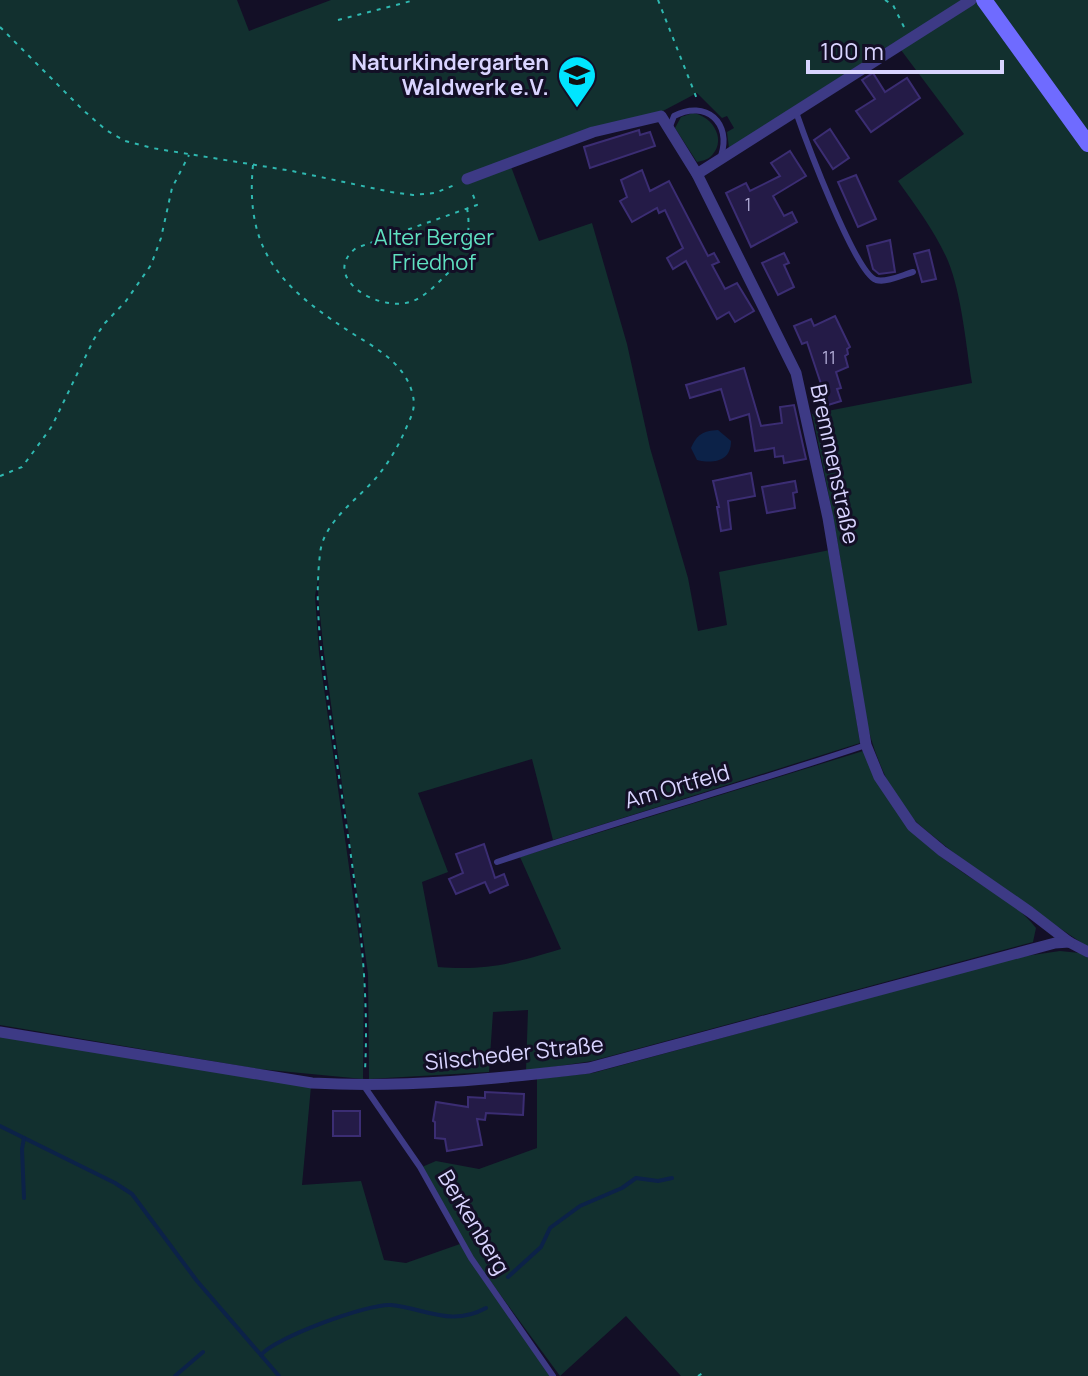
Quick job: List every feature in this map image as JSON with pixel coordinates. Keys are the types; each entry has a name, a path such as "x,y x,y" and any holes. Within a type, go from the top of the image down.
{"main road":[{"path":"984,0 1088,144"}],"street":[{"path":"697,174 971,0"},
{"path":"467,179 593,132 661,116 669,129"},
{"name":"Bremmenstraße","path":"669,129 697,174 796,373 828,518 866,745 879,777 912,826 1069,942 1088,952"},
{"name":"Silscheder Straße","path":"0,1032 312,1083 364,1086 522,1076 589,1068 1039,947 1069,942"}],"lane":[{"path":"669,129 674,116 685,110 709,113 721,126 725,145 720,162"},
{"path":"796,112 810,152 859,262 873,279 913,272"},
{"name":"Am Ortfeld","path":"497,862 586,831 742,786 866,745"},
{"name":"Berkenberg","path":"364,1086 420,1167 471,1258 553,1376"}],"path":[{"path":"338,20 415,0"},
{"path":"658,0 697,99 696,109"},
{"path":"885,0 893,5 909,37"},
{"path":"0,27 106,130 125,141 413,195 435,193 467,179 477,205 467,208 356,248 347,255 344,266 348,278 361,294 377,302 396,305 412,302 431,290 453,268 466,248 467,208"},
{"path":"0,476 22,467 52,426 94,339 151,265 161,238 172,188 189,154"},
{"path":"253,165 250,196 254,228 281,277 318,309 374,346 402,370 411,388 415,408 400,443 380,474 334,522 320,549 317,585 321,652 366,974 364,1086"},
{"path":"698,1376 706,1371"}],"green space":[{"name":"Alter Berger Friedhof","path":"0,0 237,0 249,31 331,0 1088,0 1088,947 979,872 908,813 891,787 878,758 859,691 840,557 812,414 972,383 953,274 932,230 898,181 964,134 895,42 729,148 727,132 734,128 727,116 722,118 697,93 659,113 510,164 539,241 592,223 627,344 650,448 688,578 698,631 727,625 719,572 830,550 860,743 553,840 532,759 418,793 448,872 422,882 438,967 486,967 545,954 561,949 520,857 863,751 891,802 913,830 941,856 1028,919 1036,928 1033,942 592,1061 526,1071 528,1010 493,1012 489,1072 369,1079 368,974 324,653 319,574 315,596 319,653 364,974 363,1079 259,1069 0,1025"},
{"path":"693,113 712,124 718,138 715,152 697,162 675,128 681,117"},
{"path":"1060,951 1080,953 1088,958 1088,1376 681,1376 626,1316 560,1376 466,1248 422,1167 436,1161 479,1169 537,1148 537,1079 593,1073 1019,957"},
{"path":"0,1036 311,1086 302,1185 361,1181 384,1260 406,1263 460,1244 553,1376 0,1376"}],"water":[{"path":"718,430 731,441 728,453 720,460 697,460 691,448 698,436"}],"building":[{"path":"873,73 885,92 907,78 920,98 871,132 856,111 875,99 862,80"},
{"path":"830,129 849,158 833,169 814,140"},
{"path":"639,130 640,135 650,132 655,146 590,168 584,147"},
{"path":"790,151 806,176 773,196 784,216 792,212 797,222 751,247 726,193 746,183 750,191 780,176 771,163"},
{"path":"642,170 650,191 669,181 708,256 714,253 719,262 712,265 725,289 737,283 754,311 735,322 729,312 717,319 686,261 673,269 667,258 683,248 665,210 659,213 657,208 632,222 620,201 627,197 621,180"},
{"path":"856,175 876,219 858,227 838,182"},
{"path":"890,240 895,272 879,274 873,269 867,246"},
{"path":"929,250 936,279 922,282 914,254"},
{"path":"784,253 789,263 784,265 794,287 778,295 762,263"},
{"path":"835,316 850,347 845,356 848,367 836,372 841,401 828,405 807,342 802,344 794,326 811,319 814,326"},
{"path":"744,368 761,426 782,423 780,407 794,405 806,459 784,463 783,456 775,457 774,448 755,451 749,414 730,420 721,389 690,398 686,385"},
{"path":"751,473 755,496 728,501 731,529 721,531 713,481"},
{"path":"795,481 795,508 767,513 762,487"},
{"path":"484,844 495,878 504,874 508,885 490,893 485,882 456,894 449,879 463,873 456,854"},
{"path":"485,1092 524,1094 523,1115 486,1113 485,1120 477,1119 482,1145 447,1151 445,1139 435,1138 433,1121 436,1102 468,1107 468,1097 485,1098"},
{"path":"333,1111 360,1111 360,1136 333,1136"}],"waterway":[{"path":"0,1126 132,1194 197,1281 279,1376"},
{"path":"24,1138 24,1198"},
{"path":"508,1277 541,1247 550,1228 580,1206 622,1188 636,1178 658,1181 672,1178"},
{"path":"261,1355 302,1331 344,1315 380,1306 391,1305 450,1316 486,1308"},
{"path":"175,1376 203,1352"}],"place":[{"name":"Naturkindergarten Waldwerk e.V.","path":"577,109"}]}
